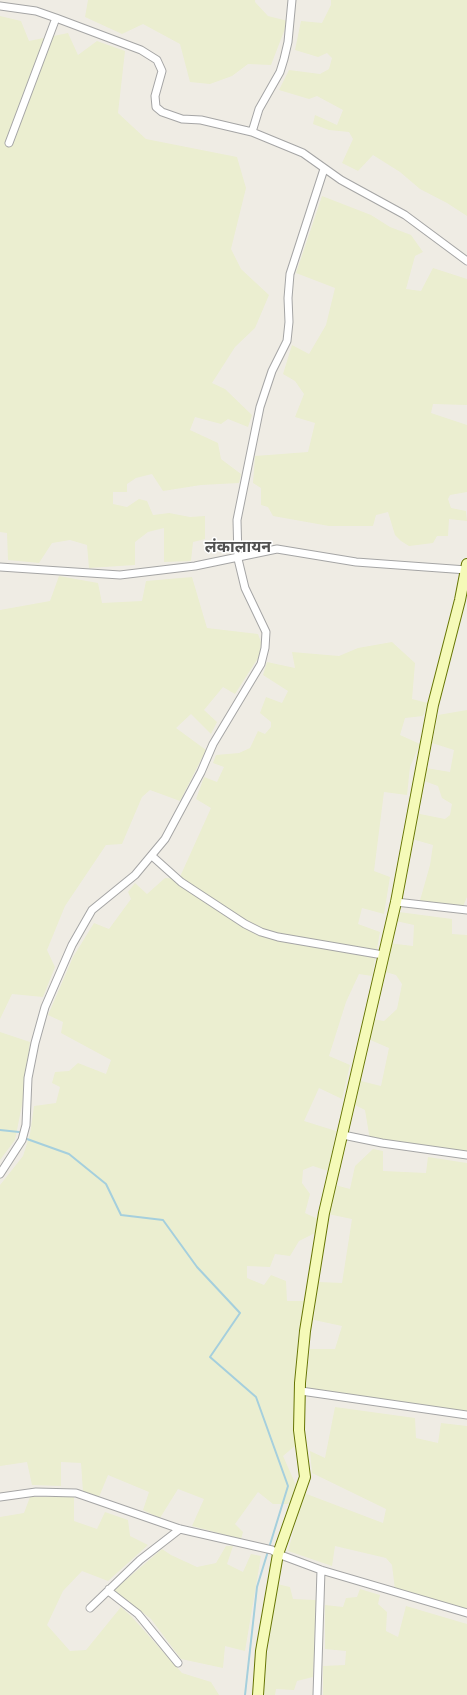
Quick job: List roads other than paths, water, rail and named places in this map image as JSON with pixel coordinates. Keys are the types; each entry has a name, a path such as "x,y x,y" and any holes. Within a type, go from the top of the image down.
{"street":[{"path":"252,132 259,109 280,72 284,59 288,42 292,0"},
{"path":"0,6 36,11 141,50 157,60 162,71 155,96 156,107 162,112 182,119 200,120 252,132 303,153 324,169 405,215 467,260"},
{"path":"9,143 56,18"},
{"path":"0,1174 22,1140 26,1125 28,1078 35,1043 45,1007 72,945 92,910 135,875 165,839 201,772 213,744 261,664 265,648 266,632 245,588 238,559 237,520 260,407 272,371 287,341 290,274 324,169"},
{"path":"0,567 120,576 238,559 277,549 356,562 467,568 432,705 396,902 324,1214 305,1332 299,1430 305,1477 278,1554 261,1651 258,1695"},
{"path":"152,856 181,882 245,924 261,932 278,937 383,955"},
{"path":"396,902 467,910"},
{"path":"343,1135 382,1143 467,1155"},
{"path":"301,1391 467,1415"},
{"path":"0,1497 36,1492 76,1493 180,1529 267,1548 278,1554 321,1570 467,1613"},
{"path":"90,1608 140,1560 180,1529"},
{"path":"317,1695 322,1594 321,1570"},
{"path":"109,1589 111,1593 138,1614 178,1663"}],"waterway":[{"path":"0,1130 19,1132"},
{"path":"27,1139 69,1154 106,1184 121,1215 163,1220 197,1267 240,1313 210,1357 256,1397 288,1486 257,1587 245,1695"}],"district":[{"name":"लंकालायन","path":"238,548"}]}
